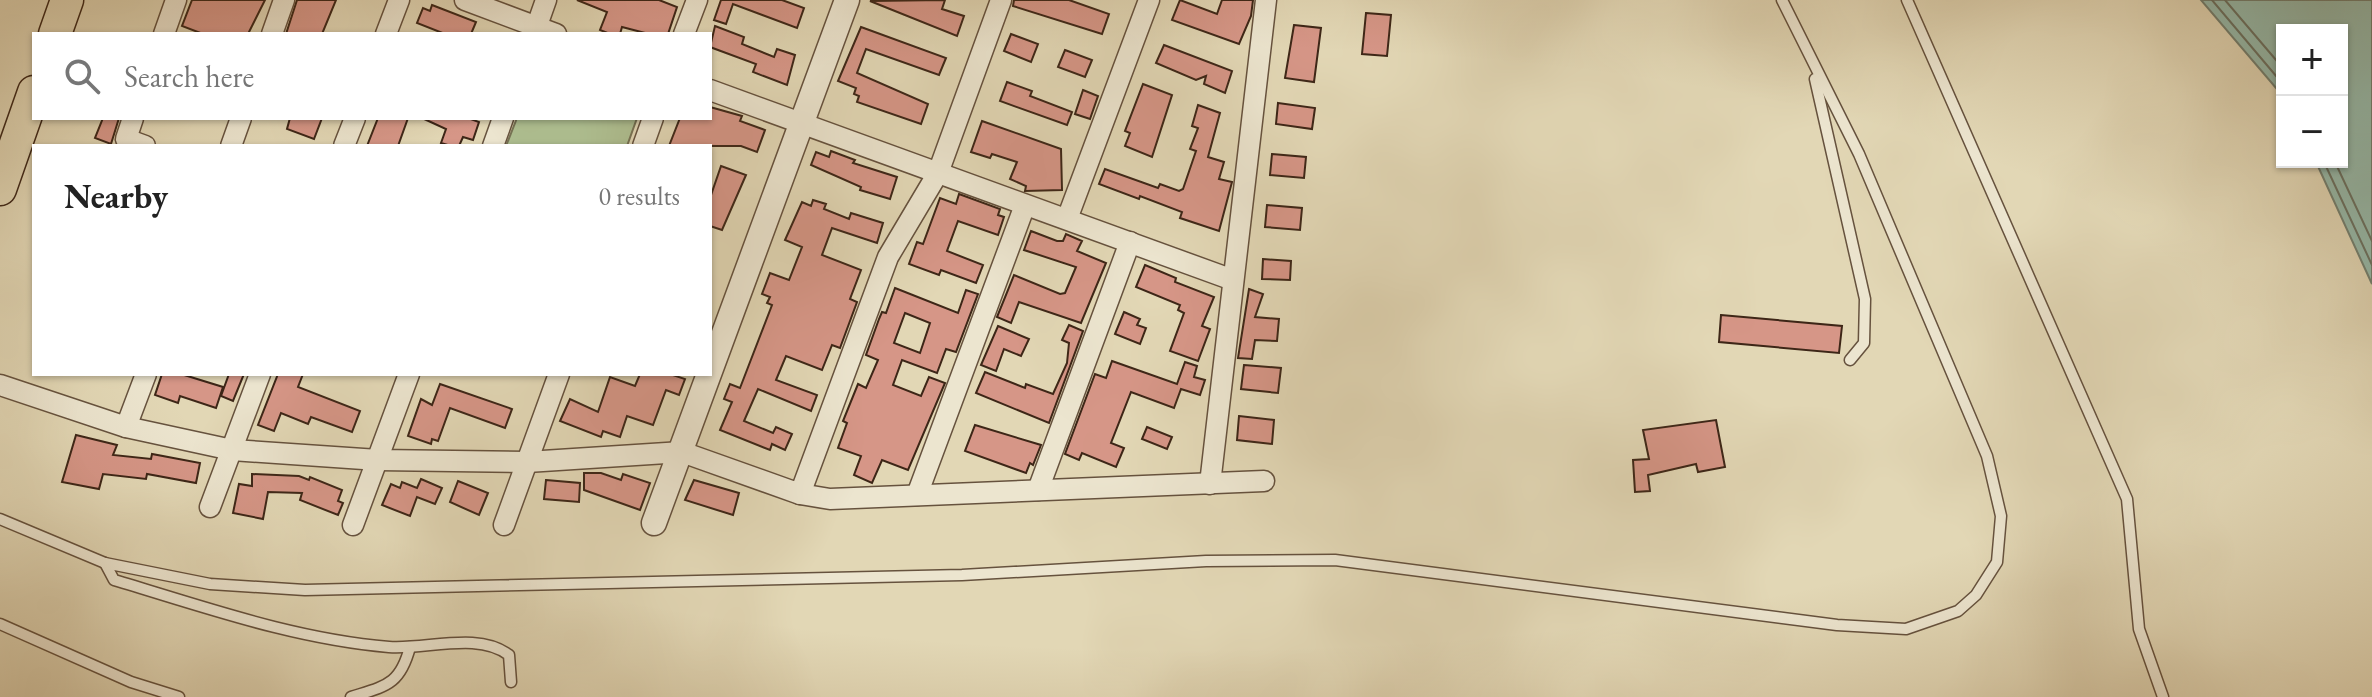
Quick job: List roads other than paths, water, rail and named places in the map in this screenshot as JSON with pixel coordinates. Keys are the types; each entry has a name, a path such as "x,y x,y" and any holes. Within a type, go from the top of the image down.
{"highway":[{"path":"56,32 67,0"},
{"path":"0,189 32,98"}],"street":[{"path":"165,32 176,0"},
{"path":"273,32 284,0"},
{"path":"387,32 399,0"},
{"path":"465,0 542,32 546,0"},
{"path":"685,32 697,0"},
{"path":"714,356 847,0"},
{"path":"800,494 888,257 938,173 1001,0"},
{"path":"1067,219 1149,0"},
{"path":"1210,484 1266,0"},
{"path":"712,91 1233,280"},
{"path":"132,120 126,139 140,144"},
{"path":"232,144 240,120"},
{"path":"345,144 354,120"},
{"path":"494,144 502,120"},
{"path":"644,144 652,120"},
{"path":"917,495 1025,205"},
{"path":"1038,490 1130,242"},
{"path":"126,427 145,376"},
{"path":"210,507 259,376"},
{"path":"353,525 408,376"},
{"path":"504,525 558,376"},
{"path":"654,523 707,376"},
{"path":"0,385 126,427 232,450 378,460 527,462 682,452 800,494 830,499 1264,481"}],"lane":[{"path":"0,519 105,563 210,584 305,590 962,575 1206,561 1335,560 1837,625 1906,629 1935,621 1958,611 1988,580 1997,562 2001,516 1987,456 1859,154 1782,0"},
{"path":"1907,0 2127,499 2139,629 2163,697"},
{"path":"1812,65 1865,299 1864,343 1850,360"},
{"path":"105,563 114,580 281,630 410,647 481,644 498,647 509,655 511,682"},
{"path":"0,624 131,682 179,697"},
{"path":"351,697 396,680 405,668 410,647"}],"water":[{"path":"2201,0 2372,0 2372,284 2319,168 2348,168 2348,24 2276,24 2276,88"}]}
